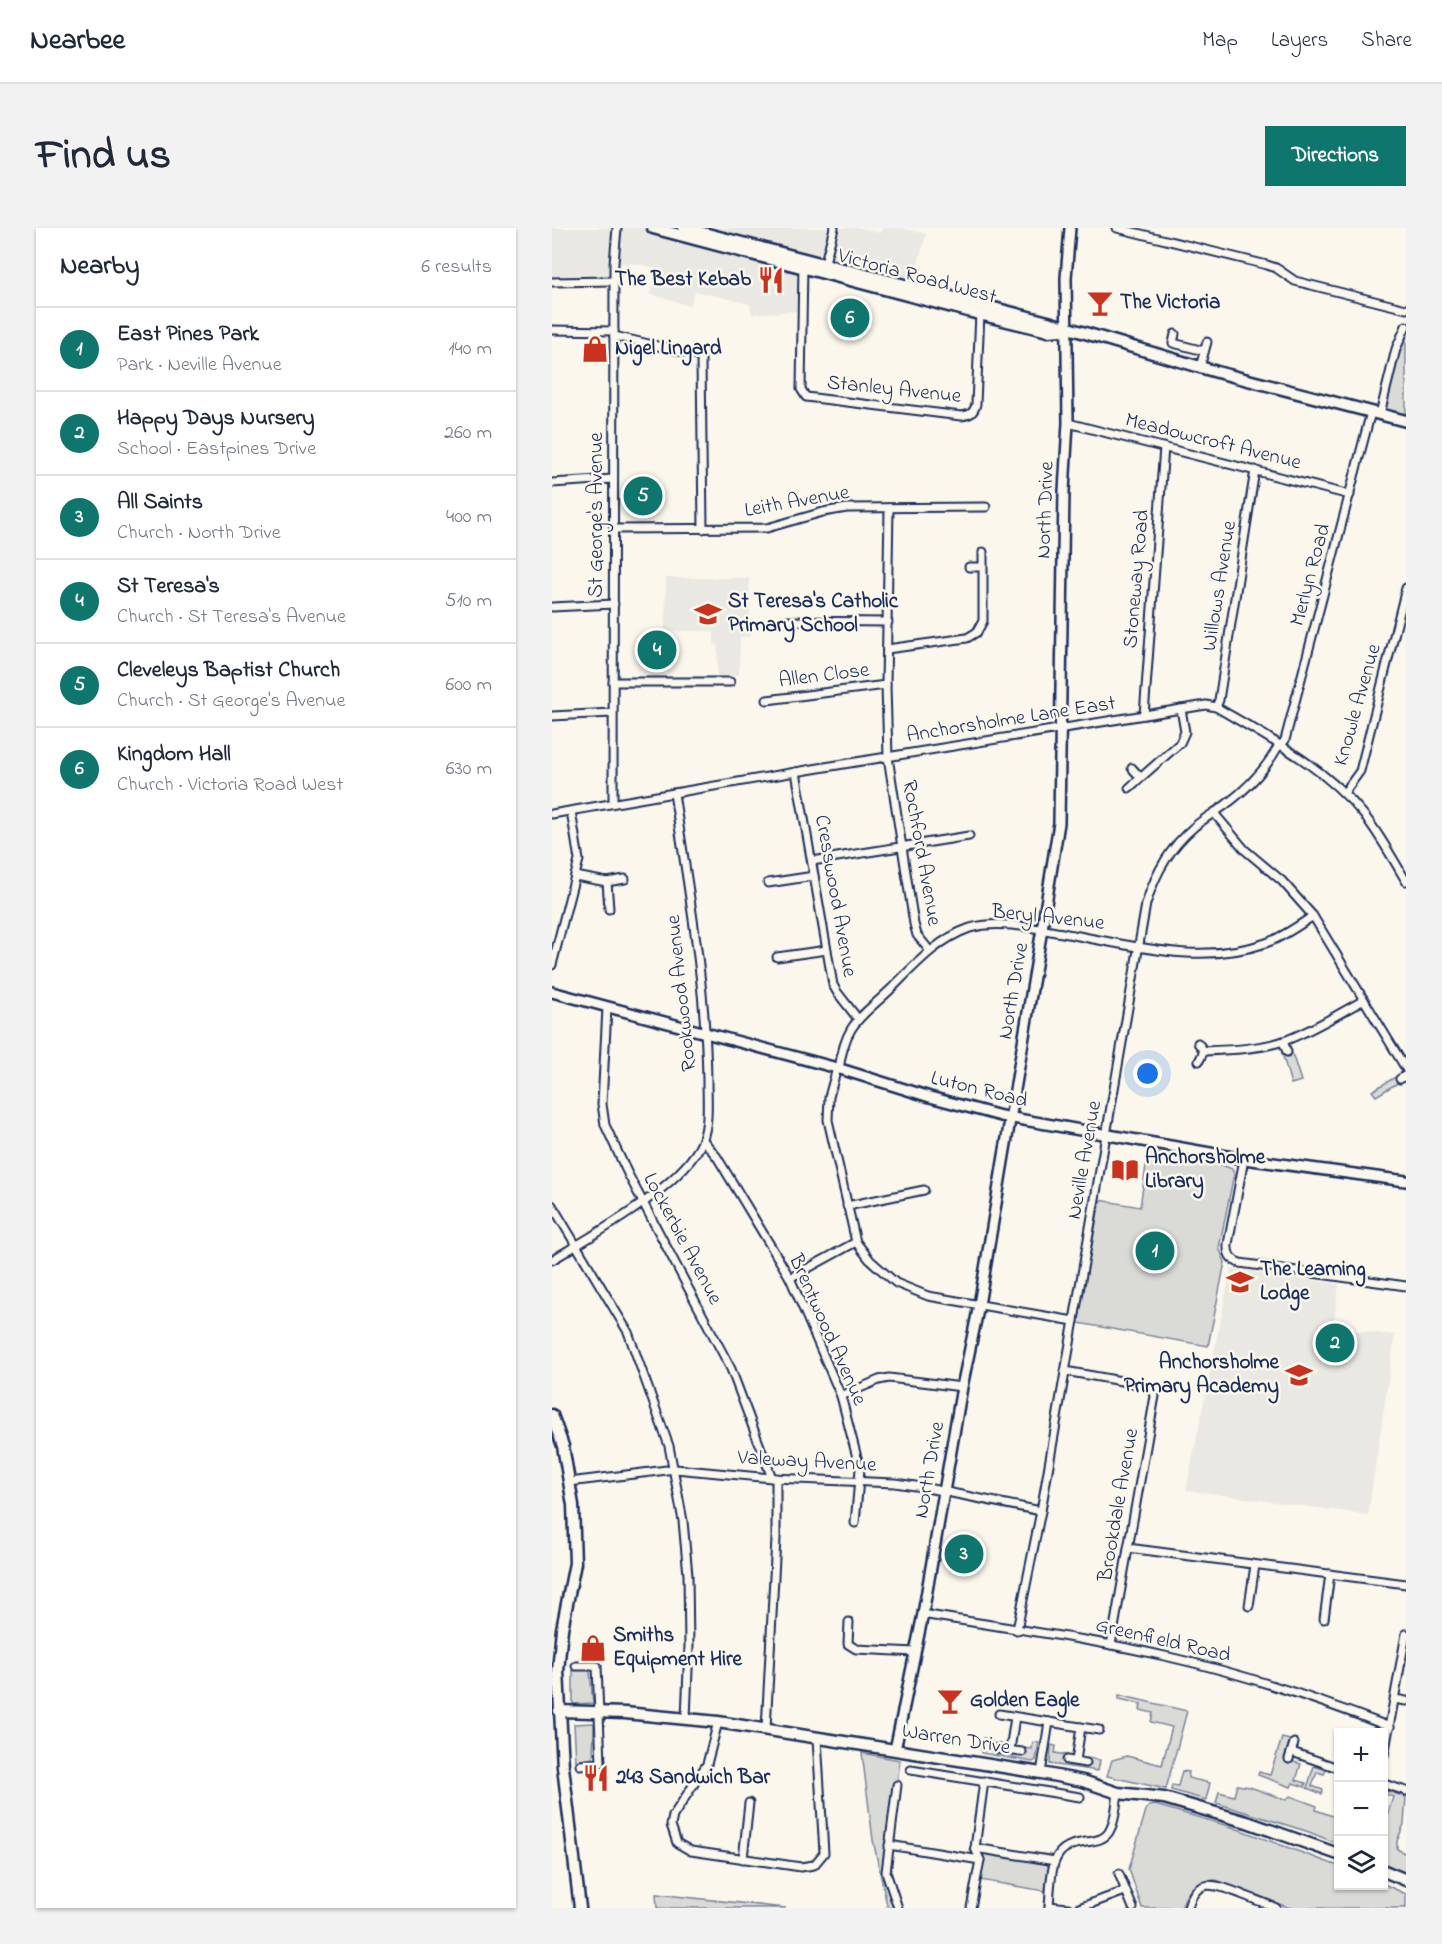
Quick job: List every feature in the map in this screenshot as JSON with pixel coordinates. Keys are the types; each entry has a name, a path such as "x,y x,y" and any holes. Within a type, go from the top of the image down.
{"main road":[{"name":"Victoria Road West","path":"653,228 824,269 980,310 1048,331 1067,329 1200,367 1406,421"},
{"name":"Victoria Road West","path":"684,228 803,264"},
{"path":"552,1415 563,1446 573,1505 575,1563 559,1647 556,1711 580,1908"},
{"name":"Warren Drive","path":"556,1711 600,1711 718,1722 1041,1773 1083,1781 1118,1793 1164,1798 1247,1822 1334,1853"},
{"path":"1388,1873 1406,1880"}],"street":[{"name":"St George's Avenue","path":"613,803 614,281 617,228"},
{"path":"824,269 834,228"},
{"name":"North Drive","path":"895,1750 923,1614 962,1387 979,1305 1059,823 1064,491 1068,423 1066,278 1070,228"},
{"path":"1117,228 1267,265 1276,268 1295,281 1406,309"},
{"name":"Stanley Avenue","path":"803,264 801,389 806,397 969,415 974,411 976,404 980,310"},
{"path":"552,282 614,281"},
{"name":"Merlyn Road","path":"1280,745 1285,740 1350,495 1396,349 1406,326"},
{"path":"552,330 614,333 698,356 701,360 703,530"},
{"path":"1175,334 1173,343 1204,351"},
{"path":"1200,367 1207,342"},
{"name":"Meadowcroft Avenue","path":"1068,423 1350,495"},
{"name":"Stoneway Road","path":"1144,715 1164,447"},
{"name":"Willows Avenue","path":"1216,707 1219,700 1255,470"},
{"path":"552,483 614,479"},
{"name":"Leith Avenue","path":"614,529 767,528 830,510 986,507"},
{"name":"Rochford Avenue","path":"889,508 886,685 888,756 914,924 917,935 930,951"},
{"path":"887,650 967,638 976,632 983,621 983,552"},
{"path":"969,567 982,567"},
{"name":"Knowle Avenue","path":"1344,793 1360,771 1406,588"},
{"path":"552,607 614,604"},
{"path":"784,621 888,622"},
{"path":"613,682 730,682"},
{"name":"Allen Close","path":"767,700 886,685"},
{"name":"Anchorsholme Lane East","path":"552,814 1061,728 1206,705 1216,707"},
{"path":"1216,707 1310,764 1344,793 1365,816 1406,881"},
{"path":"1129,788 1180,743 1185,732 1181,709"},
{"path":"552,716 612,713"},
{"name":"Neville Avenue","path":"1017,1630 1041,1511 1146,904 1158,872 1180,840 1196,825 1242,792 1267,765 1280,745"},
{"path":"1132,768 1140,777"},
{"name":"Cresswood Avenue","path":"796,772 833,985 858,1019"},
{"name":"Rookwood Avenue","path":"552,1260 643,1202 686,1164 703,1140 707,1115 706,1033 674,793"},
{"path":"552,965 579,860 571,811"},
{"path":"1214,813 1245,850 1282,881 1313,916 1406,1069"},
{"path":"812,861 969,836"},
{"path":"575,876 607,882 625,879"},
{"path":"768,883 814,876"},
{"path":"607,882 609,909"},
{"name":"Beryl Avenue","path":"856,1242 828,1120 829,1098 845,1041 858,1019 930,951 952,935 973,927 994,925 1042,929 1192,954 1222,953 1267,942 1313,916"},
{"path":"777,957 827,950"},
{"name":"Luton Road","path":"552,992 838,1068 930,1097 1011,1118 1244,1159 1406,1181"},
{"path":"1204,1051 1250,1048 1284,1041 1306,1032 1364,1000"},
{"name":"Lockerbie Avenue","path":"607,1008 602,1104 605,1125 731,1369 774,1478 776,1539 766,1729"},
{"path":"1284,1041 1287,1052"},
{"path":"1198,1043 1204,1051"},
{"path":"1199,1060 1204,1051"},
{"name":"Brentwood Avenue","path":"703,1140 717,1157 790,1278 842,1396 860,1469 855,1523"},
{"path":"1244,1159 1228,1250 1234,1261 1406,1286"},
{"path":"847,1206 924,1190"},
{"path":"552,1205 628,1332 675,1469 688,1575 689,1636 686,1718"},
{"path":"790,1278 856,1242 870,1260 896,1283 928,1296 1074,1322"},
{"name":"Brookdale Avenue","path":"1065,1371 1144,1384 1153,1391 1155,1396 1111,1645"},
{"path":"842,1396 889,1378 962,1387"},
{"name":"Valeway Avenue","path":"569,1482 675,1469 922,1487 1041,1511"},
{"path":"1128,1548 1406,1584"},
{"path":"1249,1606 1255,1565"},
{"path":"1324,1619 1330,1575"},
{"name":"Greenfield Road","path":"923,1614 1170,1657 1324,1702 1390,1727"},
{"path":"849,1622 848,1644 856,1649 915,1652"},
{"path":"1388,1735 1406,1634"},
{"path":"576,1666 597,1666 600,1711 601,1763 580,1765"},
{"path":"1395,1699 1406,1701"},
{"path":"1010,1707 1012,1716 1010,1750"},
{"path":"999,1714 1099,1730"},
{"path":"1076,1761 1085,1728 1090,1719"},
{"path":"718,1722 707,1764 673,1816 671,1825 677,1843 691,1851 801,1867 814,1865 820,1860 824,1853 817,1739"},
{"path":"1041,1773 1049,1722"},
{"path":"1294,1743 1290,1755 1334,1767"},
{"path":"998,1749 1022,1752"},
{"path":"1067,1760 1086,1763"},
{"path":"911,1770 1080,1797"},
{"path":"971,1908 980,1860 975,1848 984,1781"},
{"path":"897,1785 886,1872 898,1908"},
{"path":"1388,1786 1406,1791"},
{"path":"1068,1908 1049,1907 1055,1861 1070,1845 1101,1839 1107,1835 1113,1820 1118,1793"},
{"path":"743,1859 749,1803"},
{"path":"889,1845 980,1860"},
{"path":"975,1848 1055,1861"},
{"path":"1119,1874 1132,1908"},
{"path":"1188,1908 1196,1890 1210,1884 1276,1908"},
{"path":"1079,1908 1125,1892"}],"shaded area":[{"path":"552,228 653,228 802,268 801,311 752,314 750,304 695,291 690,306 650,294 657,269 639,264 614,263 614,281 552,282"},
{"path":"684,228 862,228 880,233 882,228 901,228 926,234 912,288"},
{"path":"1406,333 1406,415 1385,409 1399,349"},
{"name":"St Teresa's Catholic Primary School","path":"666,578 749,578 751,637 740,637 739,675 717,676 718,645 714,644 714,631 665,631"},
{"path":"1291,1050 1301,1081 1291,1084 1282,1053"},
{"path":"1397,1076 1401,1081 1376,1096 1372,1091"},
{"path":"1148,1152 1220,1164 1232,1169 1234,1174 1219,1248 1225,1262 1208,1346 1078,1323 1100,1200 1140,1207"},
{"name":"Anchorsholme Primary Academy","path":"1231,1269 1339,1284 1333,1328 1395,1335 1368,1515 1186,1490"},
{"path":"573,1670 589,1670 593,1703 573,1704"},
{"path":"1119,1695 1187,1711 1166,1789 1107,1776 1112,1760 1127,1756 1162,1765 1172,1727 1151,1722 1153,1713 1140,1710 1141,1704 1119,1699"},
{"path":"594,1723 593,1758 576,1761 574,1724"},
{"path":"983,1738 991,1739 991,1743 999,1744 999,1748 1022,1752 1023,1748 1032,1749 1033,1742 1039,1743 1036,1760 1033,1762 981,1753"},
{"path":"1282,1738 1290,1740 1284,1759 1301,1764 1296,1780 1306,1783 1305,1787 1293,1783 1291,1787 1258,1775 1259,1772 1270,1775"},
{"path":"1051,1745 1056,1746 1055,1753 1068,1755 1067,1759 1086,1762 1087,1758 1100,1760 1098,1771 1050,1764"},
{"path":"862,1753 900,1760 886,1872 898,1908 888,1908 887,1905 873,1840"},
{"path":"1314,1766 1326,1770 1324,1774 1317,1772 1312,1786 1323,1790 1322,1794 1307,1788"},
{"path":"1182,1771 1189,1772 1188,1778 1210,1783 1206,1800 1171,1790 1172,1785 1178,1786"},
{"path":"1237,1785 1250,1787 1286,1800 1290,1796 1317,1806 1316,1810 1334,1817 1334,1842 1309,1832 1216,1803 1219,1792 1234,1796"},
{"path":"1388,1791 1406,1797 1404,1824 1397,1841 1397,1849 1406,1854 1406,1874 1388,1865 1388,1813 1393,1797 1388,1795"},
{"path":"1155,1805 1232,1827 1334,1865 1334,1890 1388,1890 1388,1886 1406,1894 1406,1908 1290,1908 1216,1880 1203,1882 1193,1887 1181,1908 1142,1908 1129,1869 1149,1806"},
{"path":"984,1852 1046,1863 1049,1867 1045,1891 980,1880"},
{"path":"657,1894 786,1908 657,1908"}],"place":[{"name":"The Best Kebab","path":"771,280"},
{"name":"The Victoria","path":"1100,303"},
{"name":"Kingdom Hall","path":"850,318"},
{"name":"Nigel Lingard","path":"595,349"},
{"name":"Cleveleys Baptist Church","path":"643,496"},
{"name":"St Teresa's Catholic Primary School","path":"708,614"},
{"name":"St Teresa's","path":"657,650"},
{"name":"Anchorsholme Library","path":"1125,1170"},
{"name":"East Pines Park","path":"1155,1251"},
{"name":"The Learning Lodge","path":"1240,1282"},
{"name":"Happy Days Nursery","path":"1335,1343"},
{"name":"Anchorsholme Primary Academy","path":"1299,1375"},
{"name":"All Saints","path":"964,1554"},
{"name":"Smiths Equipment Hire","path":"593,1648"},
{"name":"Golden Eagle","path":"950,1701"},
{"name":"243 Sandwich Bar","path":"596,1778"}]}
